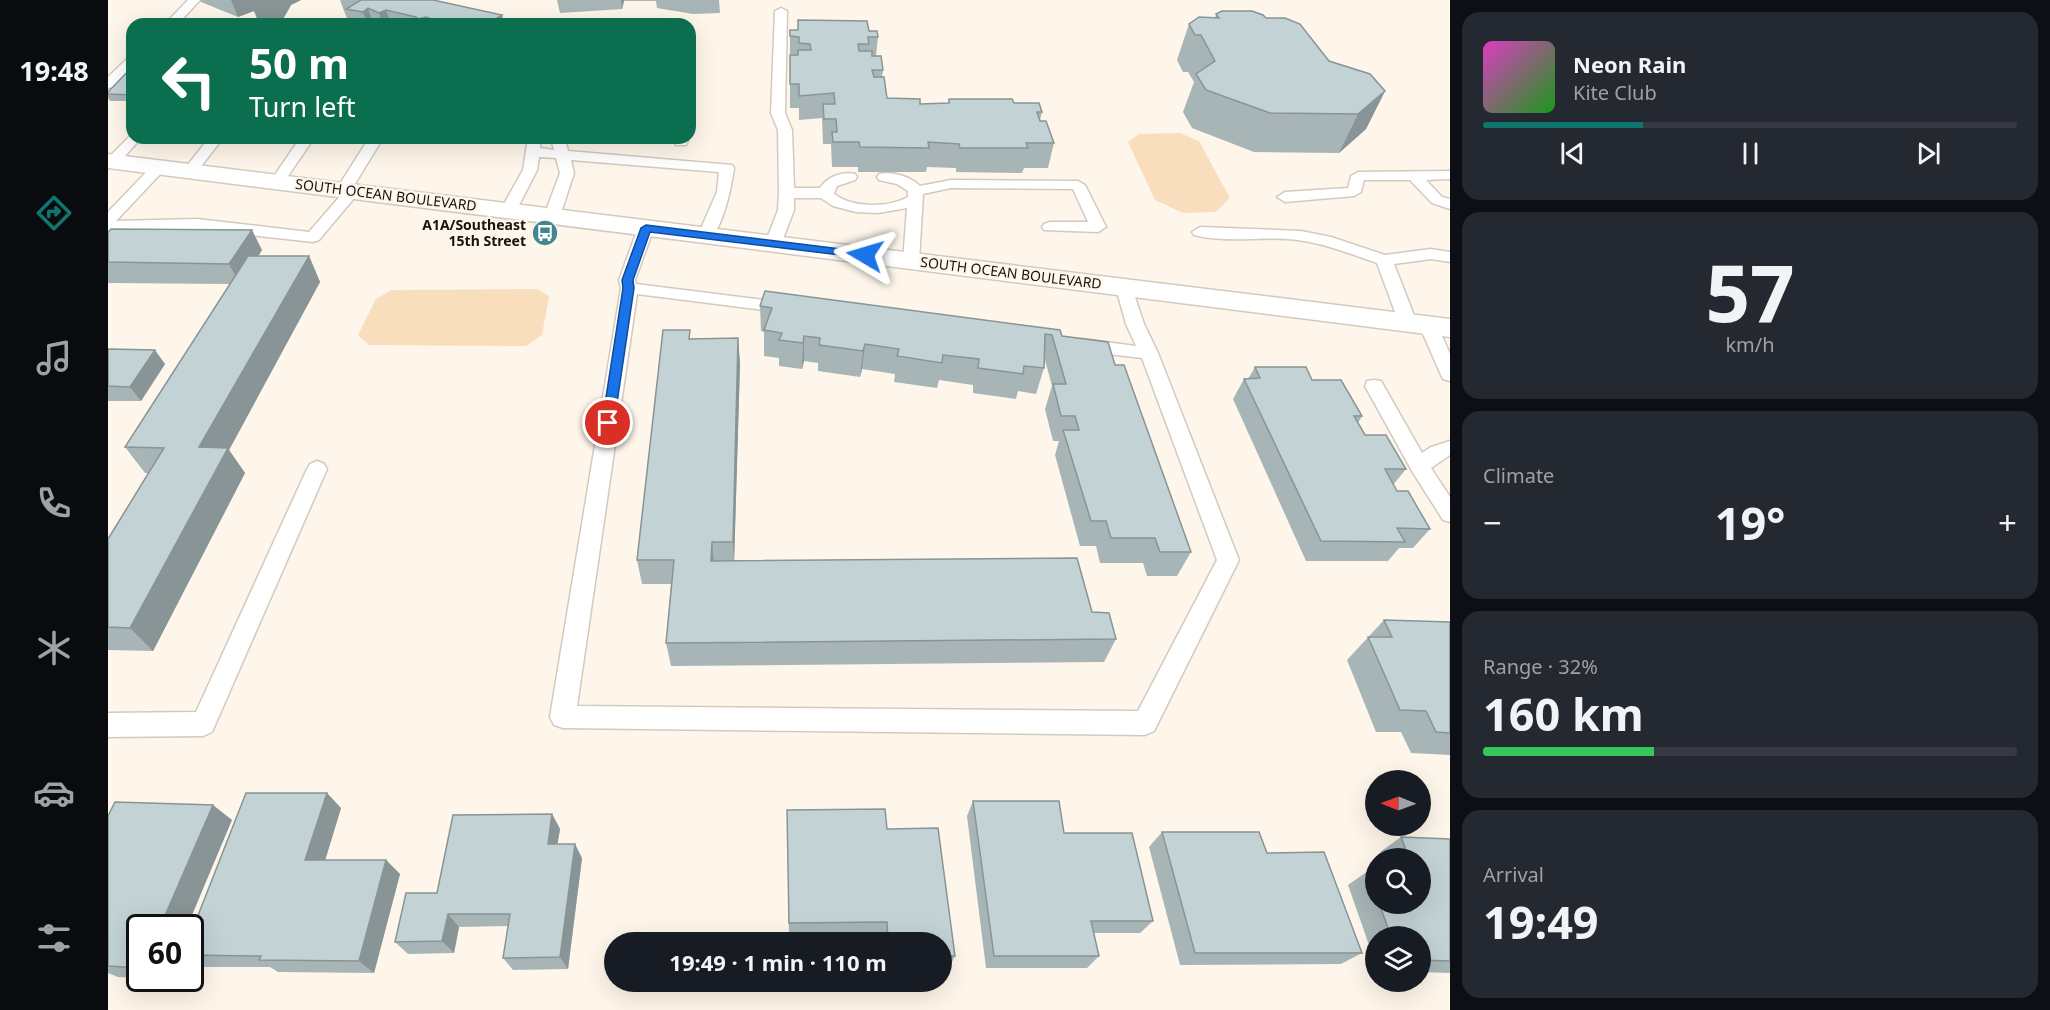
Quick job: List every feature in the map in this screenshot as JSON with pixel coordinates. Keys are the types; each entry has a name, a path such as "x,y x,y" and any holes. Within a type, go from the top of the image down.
{"main road":[{"name":"SOUTH OCEAN BOULEVARD","path":"110,161 1428,325"}],"lane":[{"path":"177,18 194,0"},
{"path":"773,244 786,210 787,193 784,130 778,113 781,11"},
{"path":"108,84 126,67"},
{"path":"110,161 128,144"},
{"path":"190,171 211,144"},
{"path":"277,182 303,144"},
{"path":"108,226 197,225 314,237 348,190 373,144"},
{"path":"552,216 567,173 560,144"},
{"path":"508,211 530,170 533,145 562,154 727,168 724,192 706,235"},
{"path":"108,221 159,167"},
{"path":"1284,197 1354,192 1358,176 1450,176"},
{"path":"1415,176 1437,200 1450,204"},
{"path":"850,177 837,179 830,183 827,193 831,200 849,207 895,208 908,205 916,195 951,184 1078,185 1098,227 1050,227"},
{"path":"884,177 901,179 911,184 916,195 911,261"},
{"path":"787,193 827,193"},
{"path":"646,228 627,280 629,288 563,717 1145,723 1228,560 1149,353 1135,324 1124,288"},
{"path":"1200,232 1225,236 1290,234 1327,242 1384,260 1431,254 1450,257"},
{"path":"1384,260 1428,325 1450,375"},
{"path":"629,288 806,310"},
{"path":"1067,343 1149,353"},
{"path":"1374,386 1419,466 1450,514"},
{"path":"1419,466 1438,452 1450,448"},
{"path":"108,725 203,724 316,469"}],"shaded area":[{"path":"1180,133 1199,141 1230,198 1216,212 1183,213 1155,200 1128,142 1139,134"},
{"path":"537,289 549,296 542,335 526,346 369,345 358,335 376,299 392,290"}],"building":[{"path":"361,0 433,0 502,15 497,18 417,18 386,10 379,13 368,8 363,12 346,9"},
{"path":"1222,11 1252,11 1266,18 1285,18 1300,24 1329,61 1370,74 1385,91 1358,114 1270,113 1206,90 1196,74 1215,61 1201,35 1195,35 1189,24 1199,17 1219,18 1216,14"},
{"path":"798,20 867,21 869,31 877,31 878,37 868,37 869,44 858,44 859,51 872,51 872,56 881,56 883,70 872,70 874,77 884,77 887,98 920,99 920,104 949,103 949,99 1012,99 1014,103 1039,103 1042,112 1037,112 1040,121 1046,121 1054,143 1026,143 1028,148 960,148 959,144 928,142 929,148 860,147 859,142 833,142 832,132 837,132 836,119 824,119 823,104 835,104 834,93 799,96 799,84 790,84 790,55 798,55 798,50 811,50 810,44 799,43 799,37 790,36 790,30 798,30"},
{"path":"126,73 126,95 108,94"},
{"path":"111,229 252,230 229,264 108,262 108,232"},
{"path":"248,256 309,256 199,447 228,448 130,628 108,627 108,539 164,448 125,447"},
{"path":"765,291 1060,330 1062,336 1108,342 1115,365 1124,365 1191,552 1160,552 1155,538 1111,538 1106,521 1091,521 1063,430 1079,430 1075,416 1061,416 1053,384 1066,384 1052,335 1045,334 1044,368 1024,366 1023,374 978,368 979,359 943,355 942,363 897,356 899,349 865,344 863,351 819,345 820,338 804,336 803,343 779,340 782,333 764,330 772,308 760,306"},
{"path":"663,330 690,330 689,339 738,338 733,542 712,542 711,561 1077,558 1092,612 1109,613 1116,639 666,643 674,560 637,560"},
{"path":"108,349 155,350 130,387 108,386"},
{"path":"1255,367 1306,367 1312,380 1341,380 1362,416 1354,416 1365,435 1386,435 1406,469 1385,469 1397,491 1408,491 1430,529 1397,528 1405,542 1321,541 1244,379 1260,378"},
{"path":"1384,620 1450,622 1450,733 1436,732 1426,711 1400,710 1368,637 1392,637"},
{"path":"246,793 327,793 305,860 386,860 359,961 259,960 261,956 204,955 204,914 199,914"},
{"path":"973,801 1059,801 1064,833 1132,833 1153,921 1091,921 1099,956 994,956"},
{"path":"115,802 213,805 166,914 126,914 126,967 108,966 108,816"},
{"path":"885,809 887,829 938,828 952,932 888,932 887,922 789,923 787,810"},
{"path":"552,814 548,844 575,844 560,957 503,958 510,914 448,914 442,941 395,942 406,893 437,893 453,815"},
{"path":"1162,832 1259,832 1267,853 1324,852 1362,953 1195,953"},
{"path":"1401,837 1450,839 1450,961 1431,960 1431,926 1387,926 1383,914 1431,914 1431,848 1405,848"},
{"path":"952,933 955,956 952,956"}],"place":[{"name":"A1A/Southeast 15th Street","path":"545,233"}],"route":[{"path":"608,423 629,288 627,280 646,228 865,255"}]}
